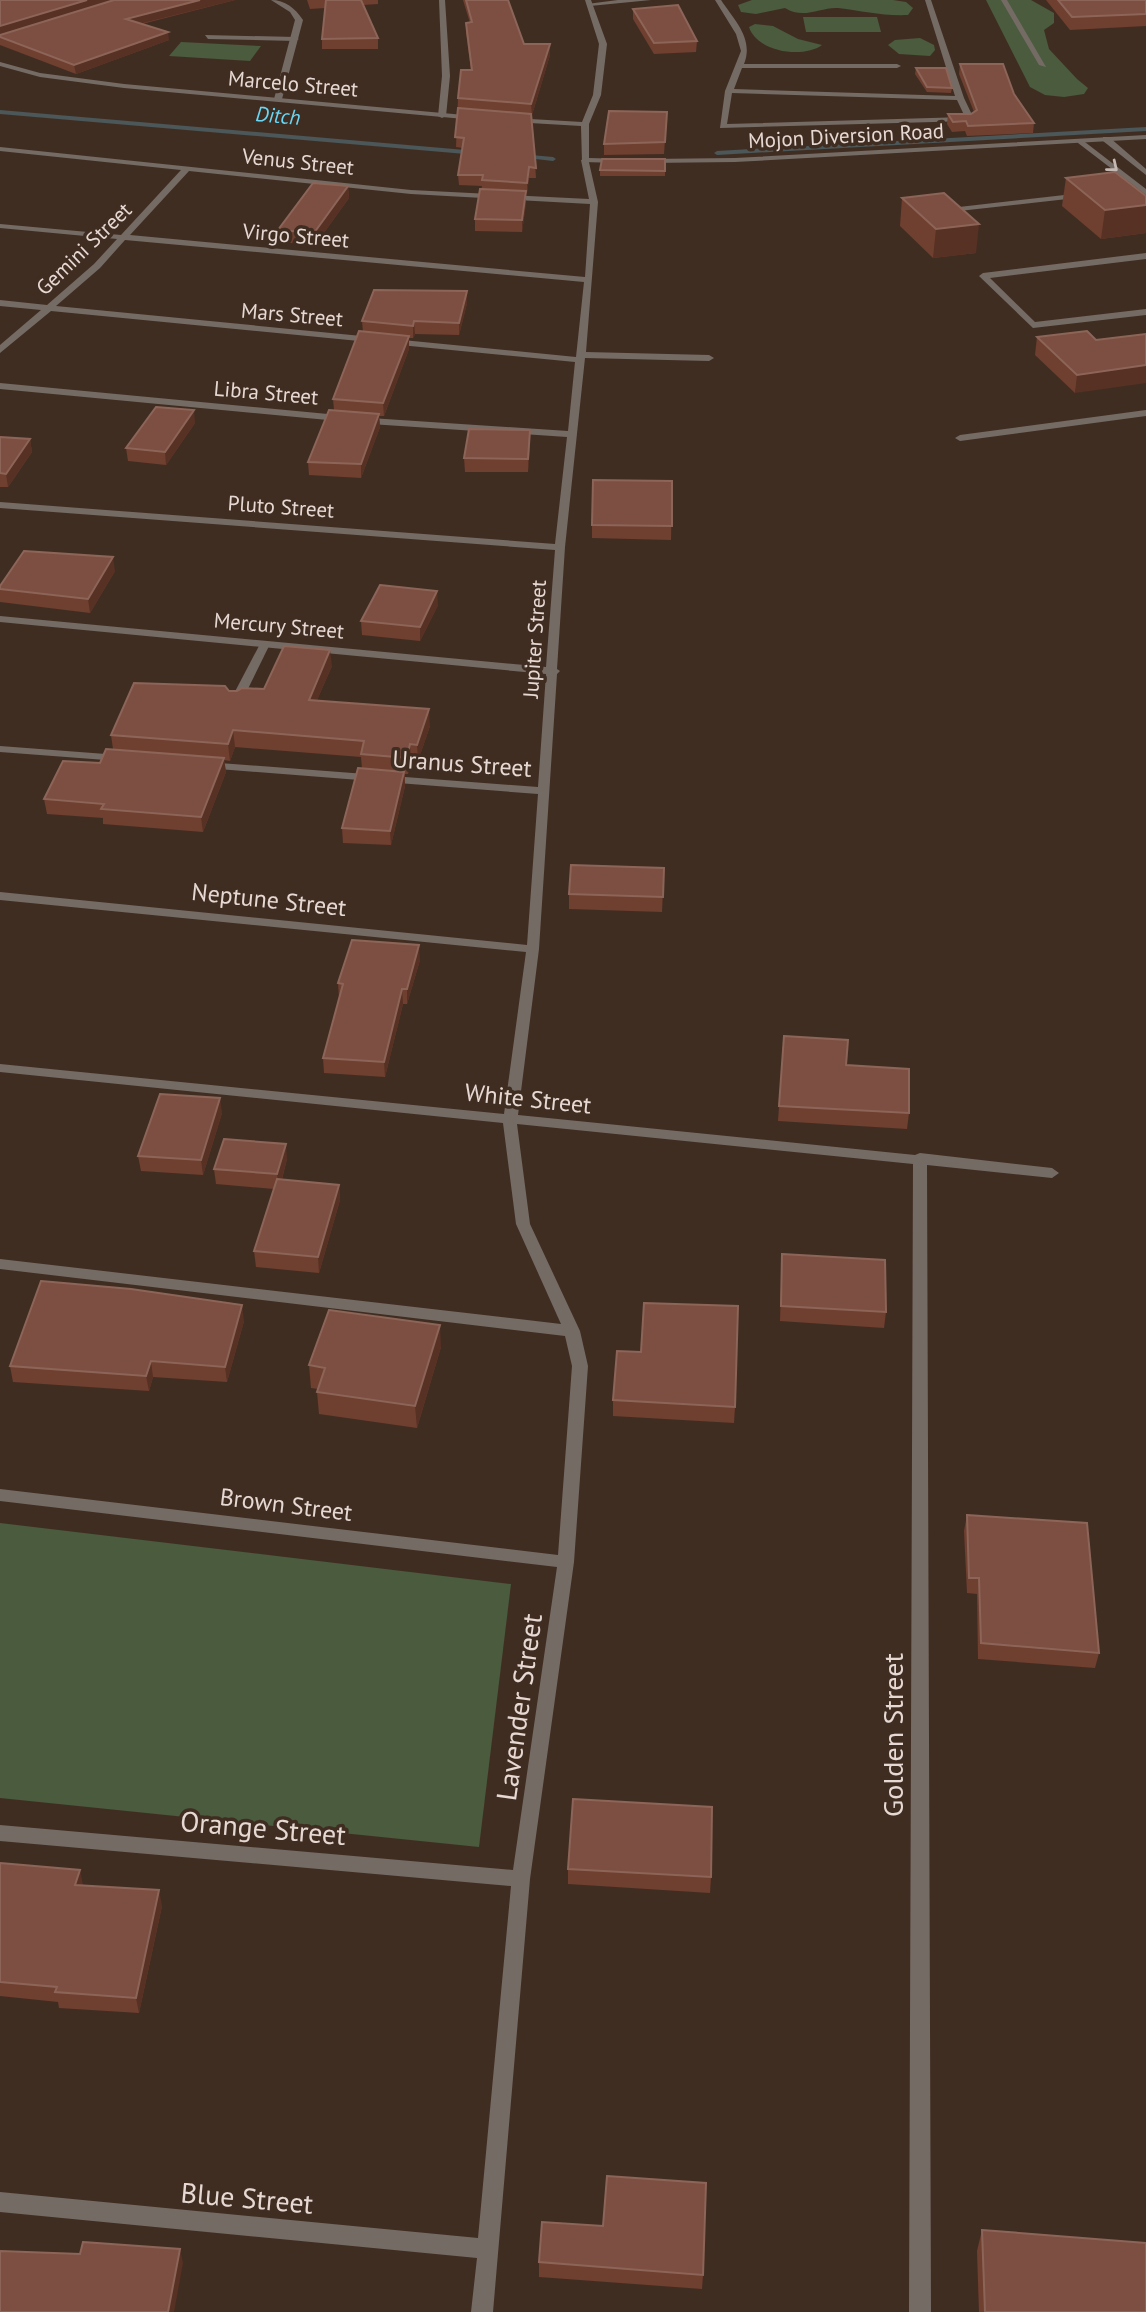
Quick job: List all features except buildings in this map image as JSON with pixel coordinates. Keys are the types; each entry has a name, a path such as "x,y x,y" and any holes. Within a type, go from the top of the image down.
{"street":[{"path":"274,0 293,11 299,20 278,99"},
{"path":"442,0 446,76 442,116"},
{"path":"625,161 585,160 585,124 597,95 603,44 589,2 648,0"},
{"path":"718,0 740,34 745,51 729,91 723,127 970,119 960,98 928,0"},
{"path":"1004,0 1043,65"},
{"path":"208,37 295,39"},
{"name":"Marcelo Street","path":"0,64 40,75 124,86 480,118"},
{"path":"741,66 897,66"},
{"path":"729,91 960,98"},
{"path":"505,120 585,124"},
{"name":"Mojon Diversion Road","path":"639,161 735,160 1146,137"},
{"path":"1106,139 1146,173"},
{"path":"1081,141 1143,191"},
{"name":"Venus Street","path":"0,149 411,192 594,202"},
{"name":"Jupiter Street","path":"510,1121 533,948 554,671 560,547 589,280 594,202 585,160"},
{"name":"Gemini Street","path":"0,350 97,266 187,168"},
{"path":"1126,190 1143,191"},
{"path":"959,209 1088,194"},
{"name":"Virgo Street","path":"0,226 589,280"},
{"path":"1146,256 983,276 1033,325 1146,312"},
{"name":"Mars Street","path":"0,303 582,357 709,358"},
{"name":"Libra Street","path":"0,386 343,419 571,434"},
{"path":"960,438 1146,413"},
{"name":"Pluto Street","path":"0,505 560,547"},
{"name":"Mercury Street","path":"0,619 554,671"},
{"path":"234,703 265,644"},
{"path":"0,749 125,758"},
{"name":"Uranus Street","path":"195,764 543,791"},
{"name":"Neptune Street","path":"0,896 533,948"},
{"name":"White Street","path":"0,1068 1052,1173"},
{"name":"Lavender Street","path":"482,2312 521,1879 566,1562 580,1366 572,1331 523,1224 510,1121"},
{"name":"Golden Street","path":"920,1158 920,2312"},
{"path":"0,1264 572,1331"},
{"name":"Brown Street","path":"0,1496 566,1562"},
{"name":"Orange Street","path":"0,1833 521,1879"},
{"name":"Blue Street","path":"0,2203 489,2249"}],"green space":[{"path":"752,0 893,0 906,2 913,8 908,15 838,8 805,13 785,8 756,14 741,12 738,5"},
{"path":"986,0 1031,0 1054,13 1054,23 1044,30 1049,49 1088,88 1084,94 1064,97 1045,95 1030,87"},
{"path":"803,17 877,17 881,32 806,32"},
{"path":"755,24 773,26 798,39 822,45 804,52 781,51 754,36 749,27"},
{"path":"920,38 934,45 935,50 930,56 899,54 888,45 895,40"},
{"path":"181,42 261,46 250,61 169,56"},
{"path":"0,1523 511,1584 479,1847 0,1798"}],"waterway":[{"name":"Ditch","path":"0,112 477,153"},
{"path":"717,153 1146,129"},
{"name":"Ditch","path":"520,156 553,159"}]}
